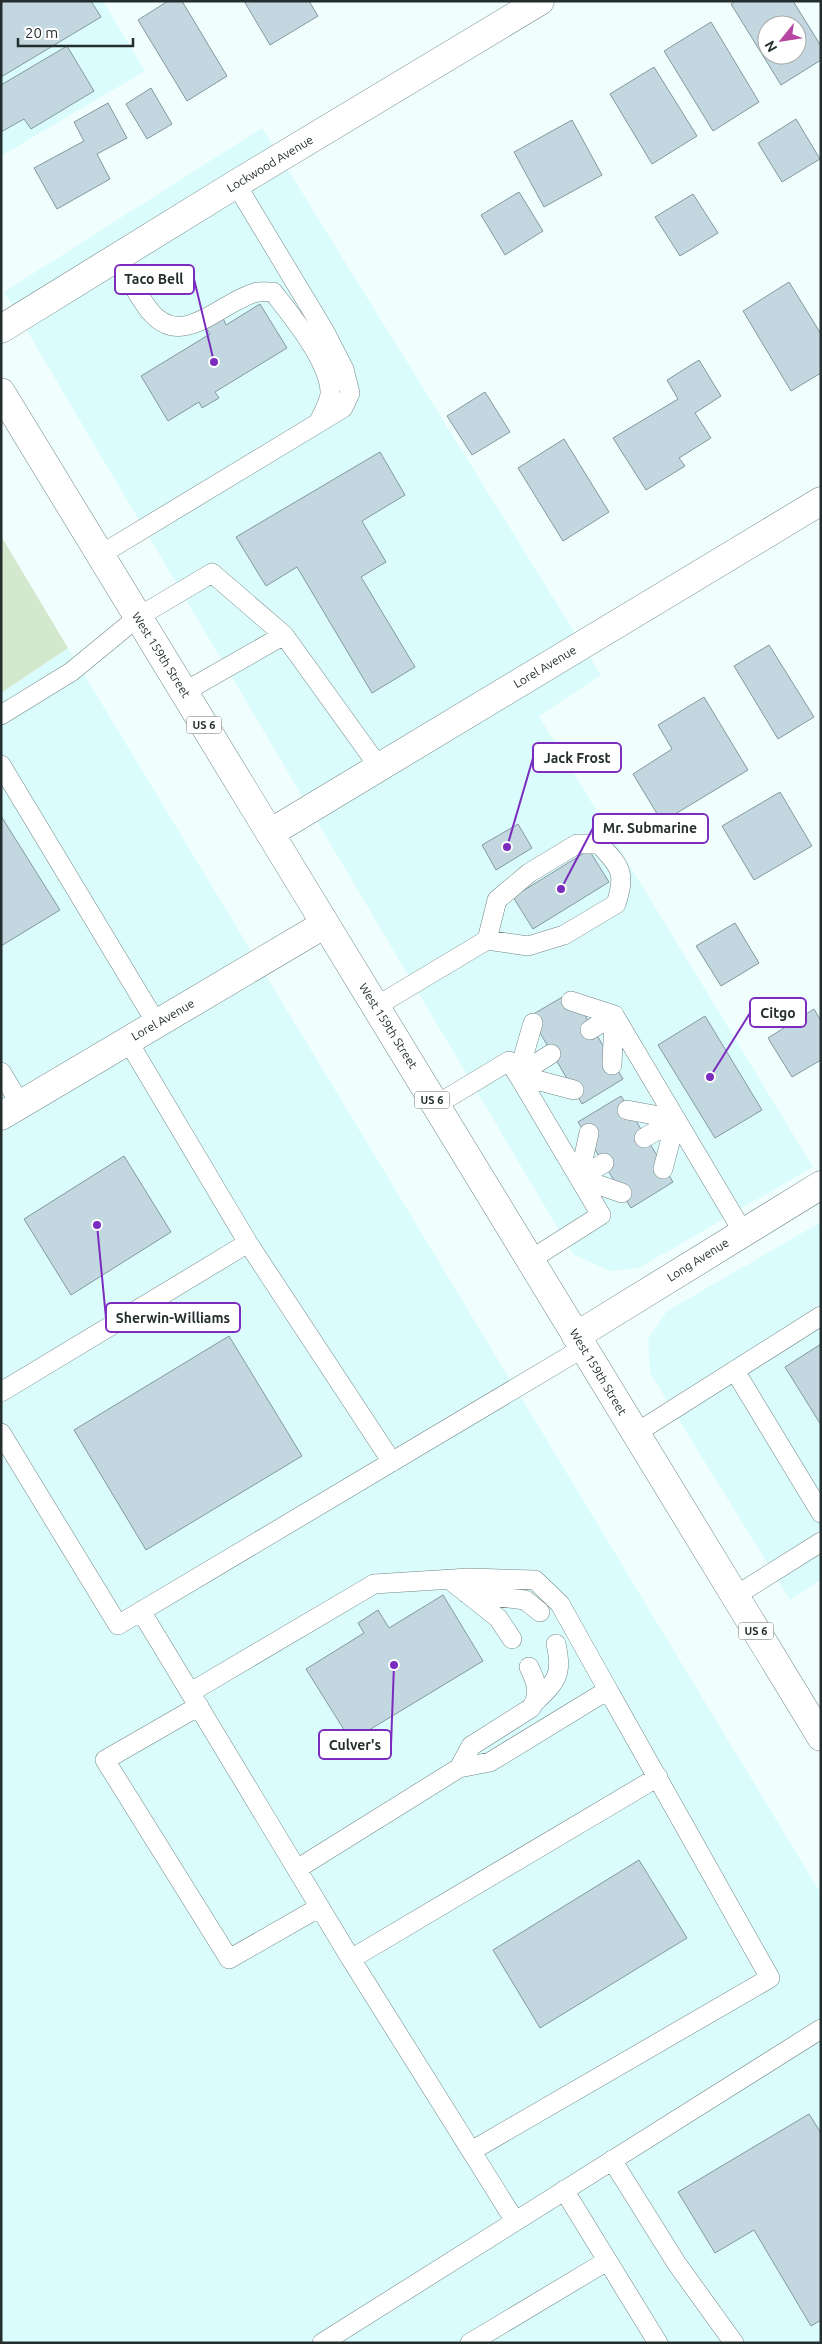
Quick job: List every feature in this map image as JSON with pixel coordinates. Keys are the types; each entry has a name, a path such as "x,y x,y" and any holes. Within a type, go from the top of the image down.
{"street":[{"name":"Lockwood Avenue","path":"1,329 236,184 540,1"},
{"name":"West 159th Street","path":"1,392 821,1737"},
{"name":"Lorel Avenue","path":"270,833 821,501"},
{"name":"Lorel Avenue","path":"11,1110 326,924"},
{"name":"Long Avenue","path":"580,1342 743,1232 821,1185"}],"lane":[{"path":"100,555 343,408 350,392 344,369 325,332 236,184"},
{"path":"116,258 149,310 162,323 173,328 194,324 255,293 273,292 296,320 324,368 330,394 318,423"},
{"path":"1,715 71,672 138,617 212,572 284,635 379,768"},
{"path":"184,692 284,635"},
{"path":"1,764 156,1024"},
{"path":"376,1007 487,940 528,946 564,935 616,904 623,882 616,861 599,844 577,844 529,873 497,900 487,940"},
{"path":"571,1001 614,1015 743,1232"},
{"path":"590,1030 614,1015"},
{"path":"612,1065 614,1015"},
{"path":"518,1075 533,1023"},
{"path":"128,1041 248,1243 392,1462"},
{"path":"518,1075 551,1054"},
{"path":"436,1105 509,1060 601,1215 530,1260"},
{"path":"1,1072 11,1110"},
{"path":"518,1075 574,1090"},
{"path":"627,1110 676,1119"},
{"path":"644,1138 676,1119"},
{"path":"663,1169 676,1119"},
{"path":"579,1178 589,1133"},
{"path":"579,1178 604,1163"},
{"path":"579,1178 622,1193"},
{"path":"1,1392 248,1243"},
{"path":"636,1433 821,1316"},
{"path":"1,1433 118,1625 392,1462 580,1342"},
{"path":"735,1371 821,1512"},
{"path":"735,1596 821,1542"},
{"path":"450,1580 498,1618 512,1639"},
{"path":"320,1907 229,1959 105,1760 195,1699 374,1584 450,1580 534,1580 560,1604 770,1978 473,2150"},
{"path":"466,1593 525,1600 540,1612"},
{"path":"141,1610 351,1959 473,2150 515,2221"},
{"path":"459,1768 471,1746 530,1708 555,1683 560,1660 556,1644"},
{"path":"530,1667 537,1685 536,1701"},
{"path":"297,1869 459,1768 490,1762 608,1690"},
{"path":"351,1959 658,1777"},
{"path":"322,2343 821,2029"},
{"path":"612,2160 677,2264 734,2343"},
{"path":"564,2190 658,2343"},
{"path":"470,2343 607,2261"}],"shaded area":[{"path":"1,1 103,1 145,71 1,156"},
{"path":"262,128 601,675 539,716 813,1167 639,1268 610,1271 573,1254 4,292"},
{"path":"68,648 821,1894 821,2343 1,2343 1,693"},
{"path":"821,1222 821,1580 790,1600 650,1373 648,1339 667,1311"}],"green space":[{"path":"1,536 68,648 1,693"}],"building":[{"path":"1,1 91,1 101,17 1,77"},
{"path":"168,1 182,1 227,76 187,101 138,20"},
{"path":"244,1 309,1 318,16 270,45"},
{"path":"736,1 793,1 802,15 757,15 757,46 731,4"},
{"path":"711,22 759,102 713,131 664,51"},
{"path":"807,24 821,46 821,60 781,85 769,65 807,65"},
{"path":"67,46 94,91 31,129 24,119 1,132 1,85"},
{"path":"654,67 697,136 652,164 610,94"},
{"path":"151,88 172,124 147,139 126,104"},
{"path":"108,103 127,138 97,154 110,179 57,209 34,168 84,141 74,122"},
{"path":"796,119 820,159 782,182 758,143"},
{"path":"572,120 602,175 544,207 514,152"},
{"path":"519,192 543,231 505,255 481,215"},
{"path":"693,194 718,233 680,256 655,217"},
{"path":"789,282 821,334 821,373 791,391 743,311"},
{"path":"260,304 287,348 215,392 219,398 202,408 199,402 168,421 141,376 210,334 206,328 223,318 226,325"},
{"path":"699,360 721,396 695,413 711,438 679,458 685,466 646,490 613,438 678,399 667,380"},
{"path":"485,392 510,432 472,455 447,416"},
{"path":"564,439 609,512 563,541 518,468"},
{"path":"380,452 405,495 362,521 386,562 361,577 415,667 372,693 297,567 266,586 236,537"},
{"path":"769,645 814,717 778,739 734,666"},
{"path":"704,697 748,770 662,822 633,774 672,749 658,725"},
{"path":"780,792 812,846 754,880 722,826"},
{"path":"1,816 60,910 1,946"},
{"path":"518,824 532,848 496,870 482,845"},
{"path":"589,850 609,882 533,929 513,897"},
{"path":"735,923 759,963 721,986 696,946"},
{"path":"571,992 623,1079 582,1104 530,1016"},
{"path":"814,1009 821,1021 821,1060 792,1077 768,1038"},
{"path":"705,1016 762,1110 715,1138 658,1045"},
{"path":"621,1096 673,1182 631,1208 578,1122"},
{"path":"124,1156 171,1232 71,1295 24,1219"},
{"path":"229,1336 302,1456 146,1550 74,1430"},
{"path":"821,1344 821,1425 785,1367"},
{"path":"443,1595 483,1661 351,1741 306,1669 364,1633 358,1623 378,1610 389,1628"},
{"path":"639,1860 687,1938 540,2028 493,1950"},
{"path":"809,2114 821,2133 821,2320 811,2326 754,2230 715,2253 678,2192"}],"place":[{"name":"Taco Bell","path":"214,362"},
{"name":"Jack Frost","path":"507,847"},
{"name":"Mr. Submarine","path":"561,889"},
{"name":"Citgo","path":"710,1077"},
{"name":"Sherwin-Williams","path":"97,1225"},
{"name":"Culver's","path":"394,1665"}]}
